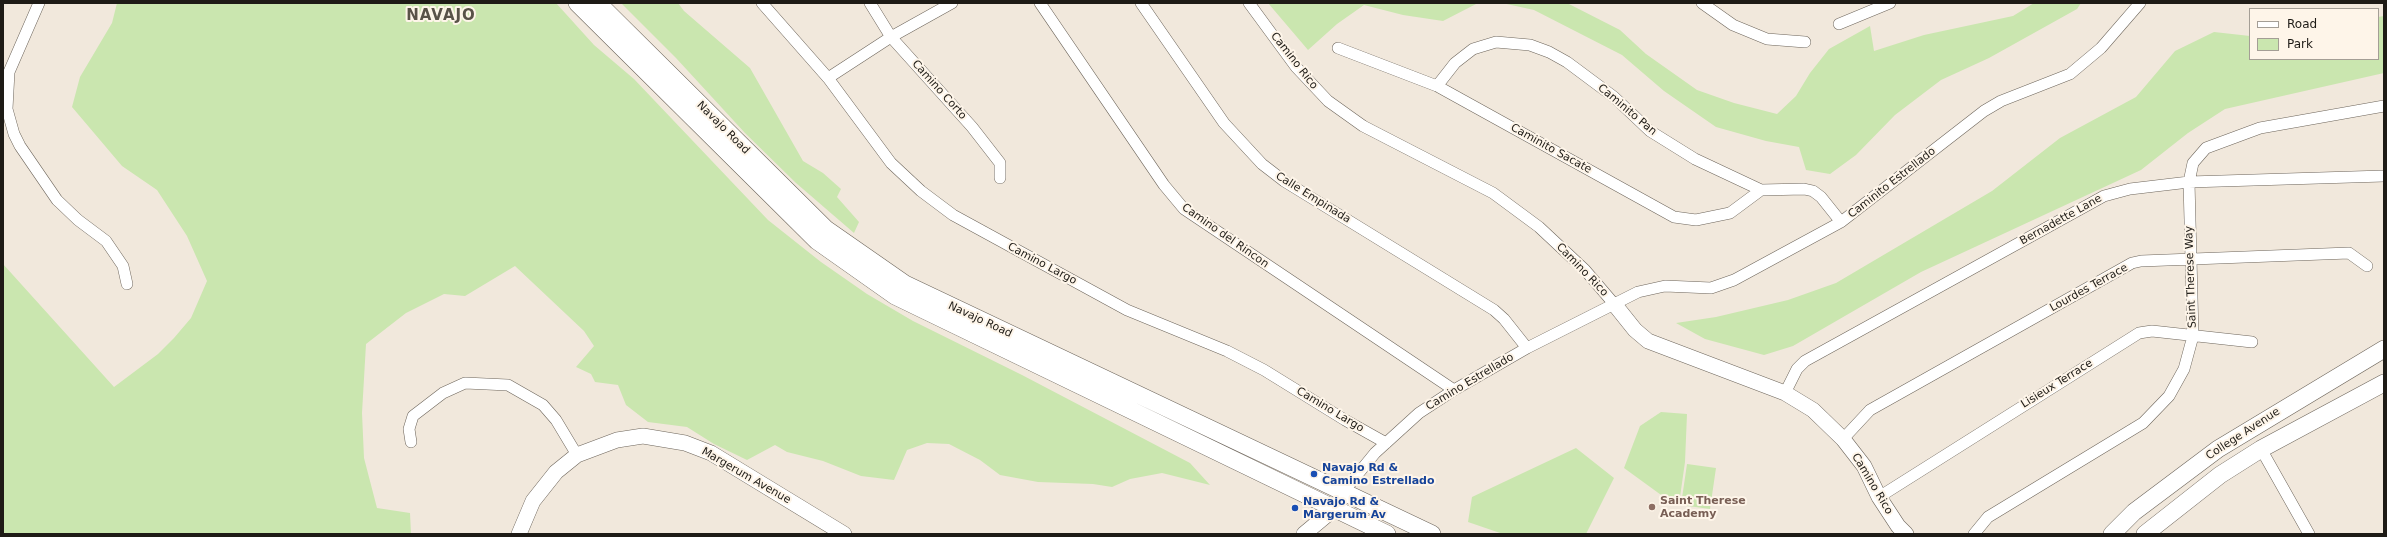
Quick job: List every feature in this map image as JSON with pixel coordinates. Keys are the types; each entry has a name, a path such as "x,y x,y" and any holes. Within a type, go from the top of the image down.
{"main road":[{"name":"Navajo Road","path":"577,3 817,241 895,296 1387,534"},
{"name":"Navajo Road","path":"598,3 826,229 905,284 1432,534"},
{"name":"College Avenue","path":"2112,534 2134,512 2218,449 2384,349"},
{"name":"College Avenue","path":"2146,534 2220,475 2261,449 2384,383"}],"street":[{"path":"38,3 9,72 6,103 14,134 20,146 57,200 78,220 106,241 122,266 127,284"},
{"name":"Camino Largo","path":"762,3 828,78 891,163 921,191 952,215 1127,310 1227,351 1264,370 1345,420 1386,443"},
{"name":"Camino Corto","path":"870,3 891,37 972,127 1000,163 1000,178"},
{"path":"828,78 891,37 952,3"},
{"name":"Camino del Rincon","path":"1040,3 1164,185 1184,209 1454,390"},
{"name":"Calle Empinada","path":"1141,3 1224,123 1262,164 1284,181 1494,310 1504,319 1527,348"},
{"name":"Camino Rico","path":"1250,3 1296,67 1328,101 1363,126 1493,193 1539,227 1585,270 1635,330 1648,341 1785,393 1813,410 1843,439 1864,466 1879,497 1898,526 1906,534"},
{"path":"1702,3 1733,25 1767,39 1804,42"},
{"path":"1839,24 1890,3"},
{"name":"Caminito Estrellado","path":"1615,305 1638,292 1658,288 1711,288 1734,280 1841,222 1984,111 2001,101 2070,74 2101,48 2140,3"},
{"name":"Caminito Pan","path":"1437,86 1455,62 1473,49 1496,42 1530,45 1549,52 1567,62 1614,97 1650,131 1695,159 1761,190 1813,191 1821,197 1841,222"},
{"name":"Caminito Sacate","path":"1338,48 1437,86 1674,217 1701,220 1730,213 1761,190"},
{"name":"Saint Therese Way","path":"1974,534 1988,517 2114,441 2152,415 2169,396 2184,369 2193,336 2189,182 2193,163 2206,148 2260,128 2384,106"},
{"name":"Bernadette Lane","path":"1785,393 1797,369 1805,361 2104,196 2130,189 2189,182 2384,176"},
{"name":"Lourdes Terrace","path":"1843,439 1870,410 2132,263 2141,261 2350,253 2367,266"},
{"name":"Camino Estrellado","path":"1334,509 1344,491 1386,443 1419,413 1454,390 1527,348 1615,305"},
{"name":"Lisieux Terrace","path":"1879,497 2138,333 2152,330 2252,342"},
{"path":"411,442 409,429 413,416 442,393 465,383 508,385 543,405 556,420 577,455"},
{"name":"Margerum Avenue","path":"519,534 533,501 556,472 577,455 617,440 643,436 685,443 711,453 844,534"},
{"path":"2261,449 2309,534"},
{"path":"1304,534 1334,509"}],"green space":[{"path":"117,3 556,3 594,45 634,79 768,220 821,262 867,294 913,321 1022,375 1190,463 1210,485 1162,473 1130,479 1112,487 1093,484 1038,482 1000,475 980,460 949,444 927,443 907,450 894,480 861,476 823,461 787,452 775,445 747,460 714,444 687,427 648,422 626,405 618,385 595,382 591,374 576,367 594,346 584,331 515,266 465,296 444,294 406,313 366,344 362,413 364,458 377,508 410,513 411,534 3,534 3,264 114,387 158,354 174,338 191,318 207,281 187,236 157,190 122,166 72,107 80,77 112,23"},
{"path":"621,3 678,3 684,11 750,68 803,161 823,173 841,189 837,197 859,222 854,233 796,183 745,133 676,58"},
{"path":"1268,3 1478,3 1443,21 1403,15 1364,5 1337,24 1308,50"},
{"path":"1502,3 1567,3 1620,30 1646,54 1697,90 1734,103 1777,114 1796,96 1810,73 1829,49 1870,26 1874,51 1924,35 2013,16 2034,3 2081,3 2077,9 1989,58 1941,80 1895,115 1856,155 1830,174 1806,170 1799,147 1766,141 1716,127 1664,91 1622,55 1534,10"},
{"path":"2384,16 2384,73 2225,109 2188,133 2141,170 1921,272 1793,346 1764,355 1705,339 1676,323 1716,317 1788,300 1836,283 1992,191 2060,138 2136,97 2175,51 2214,32 2249,36 2249,60 2379,60 2379,17"},
{"path":"1661,412 1687,414 1685,462 1679,504 1668,500 1624,468 1640,426"},
{"path":"1576,448 1614,478 1586,534 1503,534 1468,522 1472,497"},
{"path":"1687,464 1716,468 1710,509 1681,505"}],"place":[{"name":"Navajo Rd & Camino Estrellado","path":"1314,474"},
{"name":"Saint Therese Academy","path":"1652,507"},
{"name":"Navajo Rd & Margerum Av","path":"1295,508"}],"district":[{"name":"NAVAJO","path":"441,16"}]}
